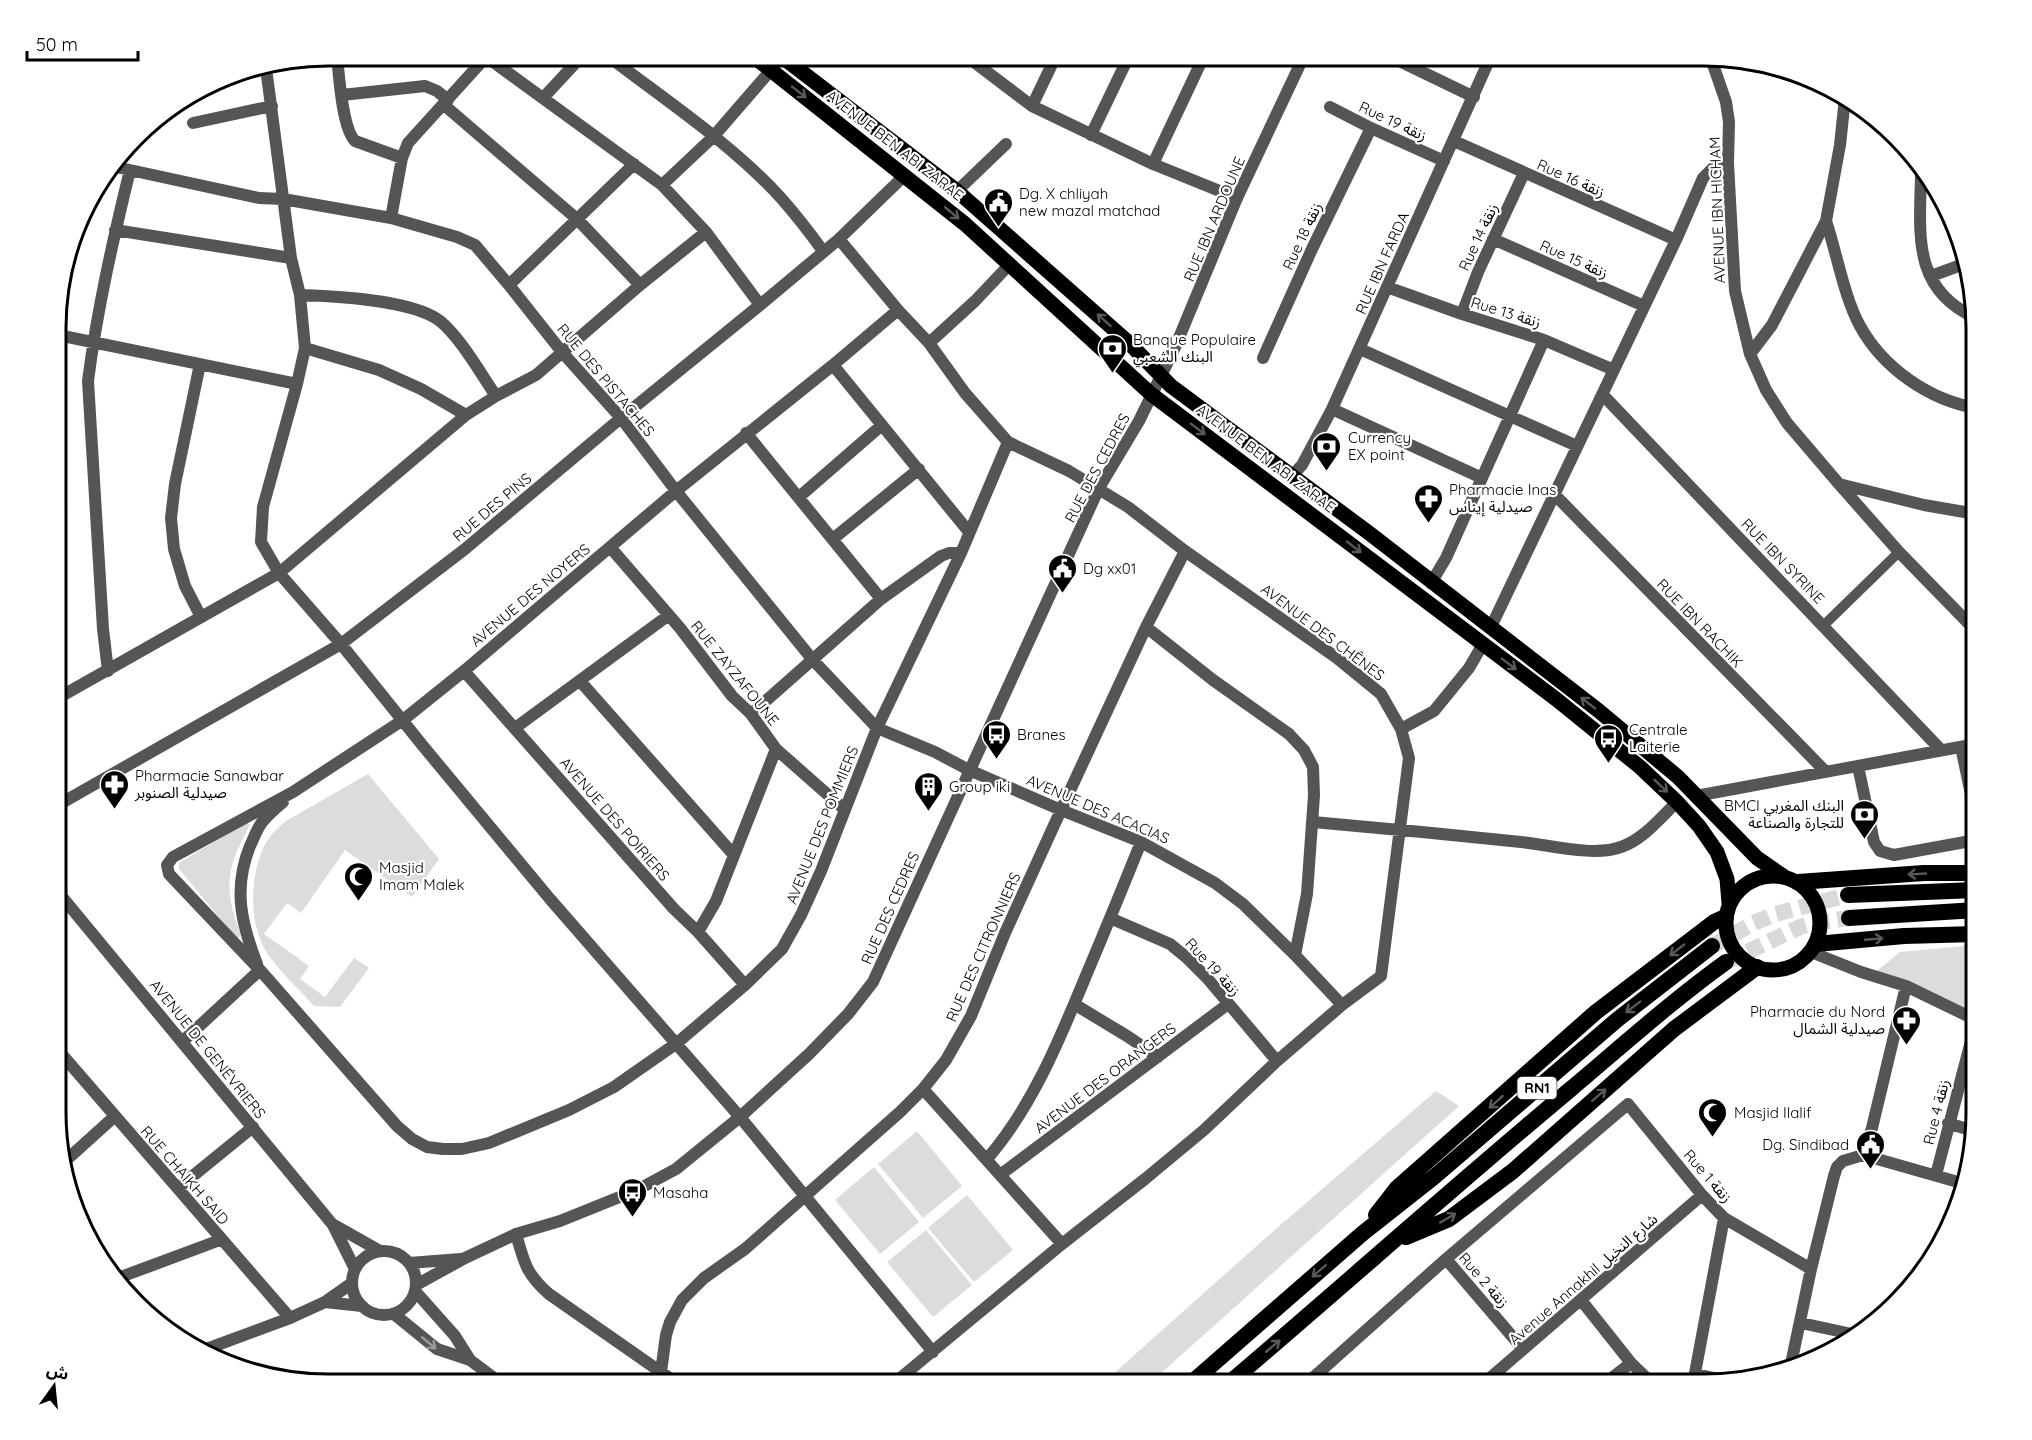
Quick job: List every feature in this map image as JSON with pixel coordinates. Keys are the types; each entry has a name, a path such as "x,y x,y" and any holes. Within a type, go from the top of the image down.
{"highway":[{"path":"1791,879 1966,873"},
{"path":"1848,895 1966,890"},
{"path":"1363,1233 1397,1188 1596,1012 1727,910"},
{"path":"1850,918 1966,911"},
{"path":"1813,948 1904,936 1966,934"},
{"name":"RN1","path":"1201,1374 1363,1233 1434,1177 1618,1018 1712,946"},
{"name":"RN1","path":"1240,1374 1683,992 1726,962"},
{"path":"1395,1242 1449,1219 1513,1171 1674,1029 1757,967"}],"main road":[{"name":"AVENUE BEN ABI ZARAE","path":"766,66 957,217 1151,394 1483,644 1640,767 1700,826 1717,852 1727,879 1727,910"},
{"name":"AVENUE BEN ABI ZARAE","path":"795,66 957,191 1127,341 1171,386 1369,533 1599,711 1678,777 1757,858 1791,879"},
{"path":"1770,875 1791,879 1809,891 1816,903 1821,916 1820,930 1813,948 1800,962 1786,969 1771,970 1757,967 1743,959 1732,947 1726,933 1727,910 1736,892 1746,883 1758,877 1770,875"}],"street":[{"path":"338,66 348,130 354,141 402,158"},
{"path":"391,218 402,158 408,143 477,66"},
{"path":"500,66 662,186 705,232 760,305"},
{"path":"543,98 573,66"},
{"path":"621,66 760,176 805,226 823,251"},
{"path":"979,66 1032,106 1153,164 1237,198"},
{"path":"1032,106 1051,66"},
{"path":"1091,135 1124,66"},
{"path":"1153,164 1199,66"},
{"name":"RUE IBN ARDOUNE","path":"1151,394 1198,294 1237,198 1299,66"},
{"path":"1416,66 1474,97"},
{"name":"RUE IBN FARDA","path":"1292,477 1302,465 1332,409 1487,66"},
{"name":"AVENUE IBN HICHAM","path":"1714,67 1726,102 1729,122 1731,248 1735,291 1750,354 1766,390 1787,423 1839,484 1899,552 1966,621"},
{"path":"662,186 713,137 771,70"},
{"path":"267,73 291,258 300,295 305,348 263,507 261,542 279,573 341,644 550,899 740,1117 933,1352"},
{"path":"342,94 425,86 437,91 446,102 577,219 640,285"},
{"path":"193,123 272,106"},
{"name":"Rue 19 زنقة","path":"1330,107 1444,161"},
{"path":"1750,354 1772,325 1826,221 1845,107"},
{"name":"Rue 18 زنقة","path":"1263,358 1321,230 1371,128"},
{"name":"Rue 16 زنقة","path":"1454,141 1676,240"},
{"path":"957,191 1006,144"},
{"path":"1491,627 1676,240 1703,177 1713,167 1728,163"},
{"path":"509,285 634,164"},
{"name":"RUE DES PISTACHES","path":"121,167 259,198 283,199 391,218 458,237 475,245 562,352 621,418 676,491 812,659 877,728 935,752 969,770"},
{"path":"108,671 103,629 88,381 93,342 130,170"},
{"name":"Rue 14 زنقة","path":"1462,314 1493,239 1524,173"},
{"name":"RUE DES PINS","path":"66,800 341,644 465,549 760,305 839,239 904,176"},
{"path":"1921,180 1919,234 1925,261 1937,290 1948,302 1965,313"},
{"path":"1826,221 1851,302 1860,325 1873,346 1890,364 1926,391 1946,401 1966,406"},
{"path":"116,230 291,258"},
{"path":"66,694 279,573 466,415 536,375 705,232"},
{"path":"839,239 898,310 929,343 966,393 1008,442"},
{"name":"Rue 15 زنقة","path":"1493,239 1644,306"},
{"path":"929,343 975,301 1010,264"},
{"path":"1931,276 1958,266"},
{"name":"Rue 13 زنقة","path":"1387,287 1544,340 1614,370"},
{"path":"300,295 348,297 417,310 429,315 440,321 453,334 496,396"},
{"name":"AVENUE DES NOYERS","path":"169,874 167,865 173,856 293,792 403,720 465,671 746,433 833,365 898,310"},
{"path":"66,337 297,384"},
{"path":"1431,583 1446,558 1544,340"},
{"path":"305,348 379,370 421,389 466,415"},
{"path":"1360,349 1577,446"},
{"path":"200,364 175,484 171,518 177,558 185,586 201,617"},
{"path":"833,365 969,532"},
{"name":"RUE DES CEDRES","path":"416,1288 465,1258 516,1234 560,1221 647,1185 676,1169 740,1117 848,1014 873,982 1099,488 1139,421 1151,394"},
{"name":"RUE IBN SYRINE","path":"1602,394 1941,750"},
{"path":"1332,409 1482,478"},
{"path":"799,497 882,425"},
{"path":"746,433 834,538 881,599"},
{"name":"AVENUE DES CHÊNES","path":"1008,442 1026,449 1099,488 1128,507 1185,551 1227,578 1337,658 1381,694 1401,729 1409,758 1382,976 1342,1005"},
{"name":"AVENUE DES POMMIERS","path":"169,874 260,970 397,1126 428,1147 462,1149 489,1143 569,1110 614,1087 677,1043 745,985 782,949 821,871 877,728 961,553 1008,442"},
{"path":"834,538 919,469"},
{"path":"1839,484 1966,513"},
{"name":"RUE IBN RACHIK","path":"1554,494 1826,772"},
{"name":"RUE ZAYZAFOUNE","path":"610,547 669,615 732,696 751,714 776,749 844,809"},
{"name":"RUE DES CITRONNIERS","path":"661,1372 666,1335 682,1300 704,1278 745,1249 900,1112 923,1089 946,1060 971,1016 1005,933 1061,810 1146,627 1185,551"},
{"path":"1823,626 1899,552"},
{"path":"751,714 881,599 940,556 961,553"},
{"path":"515,728 669,615"},
{"path":"1146,627 1213,680 1289,734 1304,750 1313,767 1307,894 1295,955"},
{"path":"1401,729 1434,711 1469,668 1483,644"},
{"name":"AVENUE DES POIRIERS","path":"465,671 674,909 698,932 745,985"},
{"path":"580,681 733,854"},
{"path":"1696,796 1966,746"},
{"path":"1961,747 1966,771"},
{"path":"698,932 716,901 776,749"},
{"path":"1858,766 1874,842 1880,851 1894,855 1966,842"},
{"name":"AVENUE DES ACACIAS","path":"969,770 1141,842 1215,883 1243,904 1342,1005"},
{"path":"183,1041 260,970 243,920 239,897 242,876 246,856 262,822 293,792"},
{"path":"1312,822 1606,851 1622,847 1644,834 1677,802"},
{"path":"987,1159 1007,1136 1043,1073 1141,842"},
{"name":"AVENUE DE GENÉVRIERS","path":"66,902 333,1225 355,1269"},
{"name":"Rue 19 زنقة","path":"1110,918 1170,944 1193,964 1277,1061"},
{"path":"1813,948 1861,972 1906,986 1966,1016"},
{"path":"1863,1155 1872,1128 1906,986"},
{"path":"1074,1004 1158,1057"},
{"name":"AVENUE DES ORANGERS","path":"1000,1175 1228,1004"},
{"path":"906,1374 1062,1244 1179,1151 1342,1005"},
{"name":"Rue 4 زنقة","path":"1936,1175 1966,1057"},
{"name":"RUE CHAIKH SAID","path":"66,1060 290,1318"},
{"path":"923,1089 1062,1244"},
{"name":"Rue 1 زنقة","path":"1446,1259 1628,1104 1702,1196 1724,1218 1811,1269"},
{"path":"70,1157 114,1117"},
{"path":"1948,1123 1965,1128"},
{"path":"178,1188 253,1127"},
{"path":"1792,1358 1811,1269 1837,1167 1843,1161 1863,1155 1957,1181"},
{"name":"Avenue Annakhil شارع النخيل","path":"1496,1374 1523,1348 1702,1196"},
{"path":"1696,1374 1724,1218"},
{"name":"AVENUE DE GENÉVRIERS","path":"333,1225 380,1251"},
{"path":"516,1234 525,1267 535,1282 664,1374"},
{"path":"123,1276 220,1240"},
{"path":"380,1251 397,1254 409,1263 414,1270 416,1288 411,1301 404,1309 394,1314 383,1315 371,1312 362,1306 353,1291 352,1283 355,1269 370,1254 380,1251"},
{"name":"RUE DES CEDRES","path":"409,1263 465,1258"},
{"path":"1317,1374 1446,1259"},
{"name":"Rue 2 زنقة","path":"1446,1259 1523,1348"},
{"path":"211,1346 290,1318 325,1302 352,1283"},
{"path":"416,1288 455,1336 470,1360"},
{"path":"1581,1300 1631,1363 1643,1374"},
{"path":"325,1302 362,1306"},
{"path":"394,1314 437,1349 470,1360 489,1374"},
{"path":"1801,1323 1846,1333"},
{"path":"1617,1374 1631,1363"}],"shaded area":[{"path":"368,774 439,859 412,897 345,850 301,913 287,903 264,934 309,966 300,979 325,997 354,958 369,968 340,1007 314,1006 277,966 261,941 256,927 253,897 257,867 267,841 286,821"},
{"path":"247,822 250,825 236,854 230,879 231,904 241,935 237,939 179,869 179,863"},
{"path":"1966,946 1966,1016 1877,971 1900,952"},
{"path":"1436,1091 1459,1106 1160,1374 1113,1374 1270,1234"},
{"path":"917,1131 962,1186 923,1218 878,1164"},
{"path":"874,1167 919,1222 880,1254 835,1200"},
{"path":"967,1195 1013,1250 974,1282 928,1228"},
{"path":"926,1230 972,1285 933,1317 887,1262"}],"tunnel":[{"path":"1712,946 1775,914 1848,895"},
{"path":"1726,962 1800,927 1849,918"}],"place":[{"name":"Dg. X chliyah new mazal matchad","path":"998,228"},
{"name":"Banque Populaire البنك الشعبي","path":"1112,374"},
{"name":"Currency EX point","path":"1327,472"},
{"name":"Pharmacie Inas صيدلية إيناس","path":"1428,524"},
{"name":"Dg xx01","path":"1062,594"},
{"name":"Branes","path":"996,760"},
{"name":"Centrale Laiterie","path":"1608,764"},
{"name":"Pharmacie Sanawbar صيدلية الصنوبر","path":"114,810"},
{"name":"Group iki","path":"928,812"},
{"name":"BMCI البنك المغربي للتجارة والصناعة","path":"1865,840"},
{"name":"Masjid Imam Malek","path":"358,902"},
{"name":"Pharmacie du Nord صيدلية الشمال","path":"1906,1046"},
{"name":"Masjid Ilalif","path":"1713,1138"},
{"name":"Dg. Sindibad","path":"1870,1170"},
{"name":"Masaha","path":"632,1218"}]}
